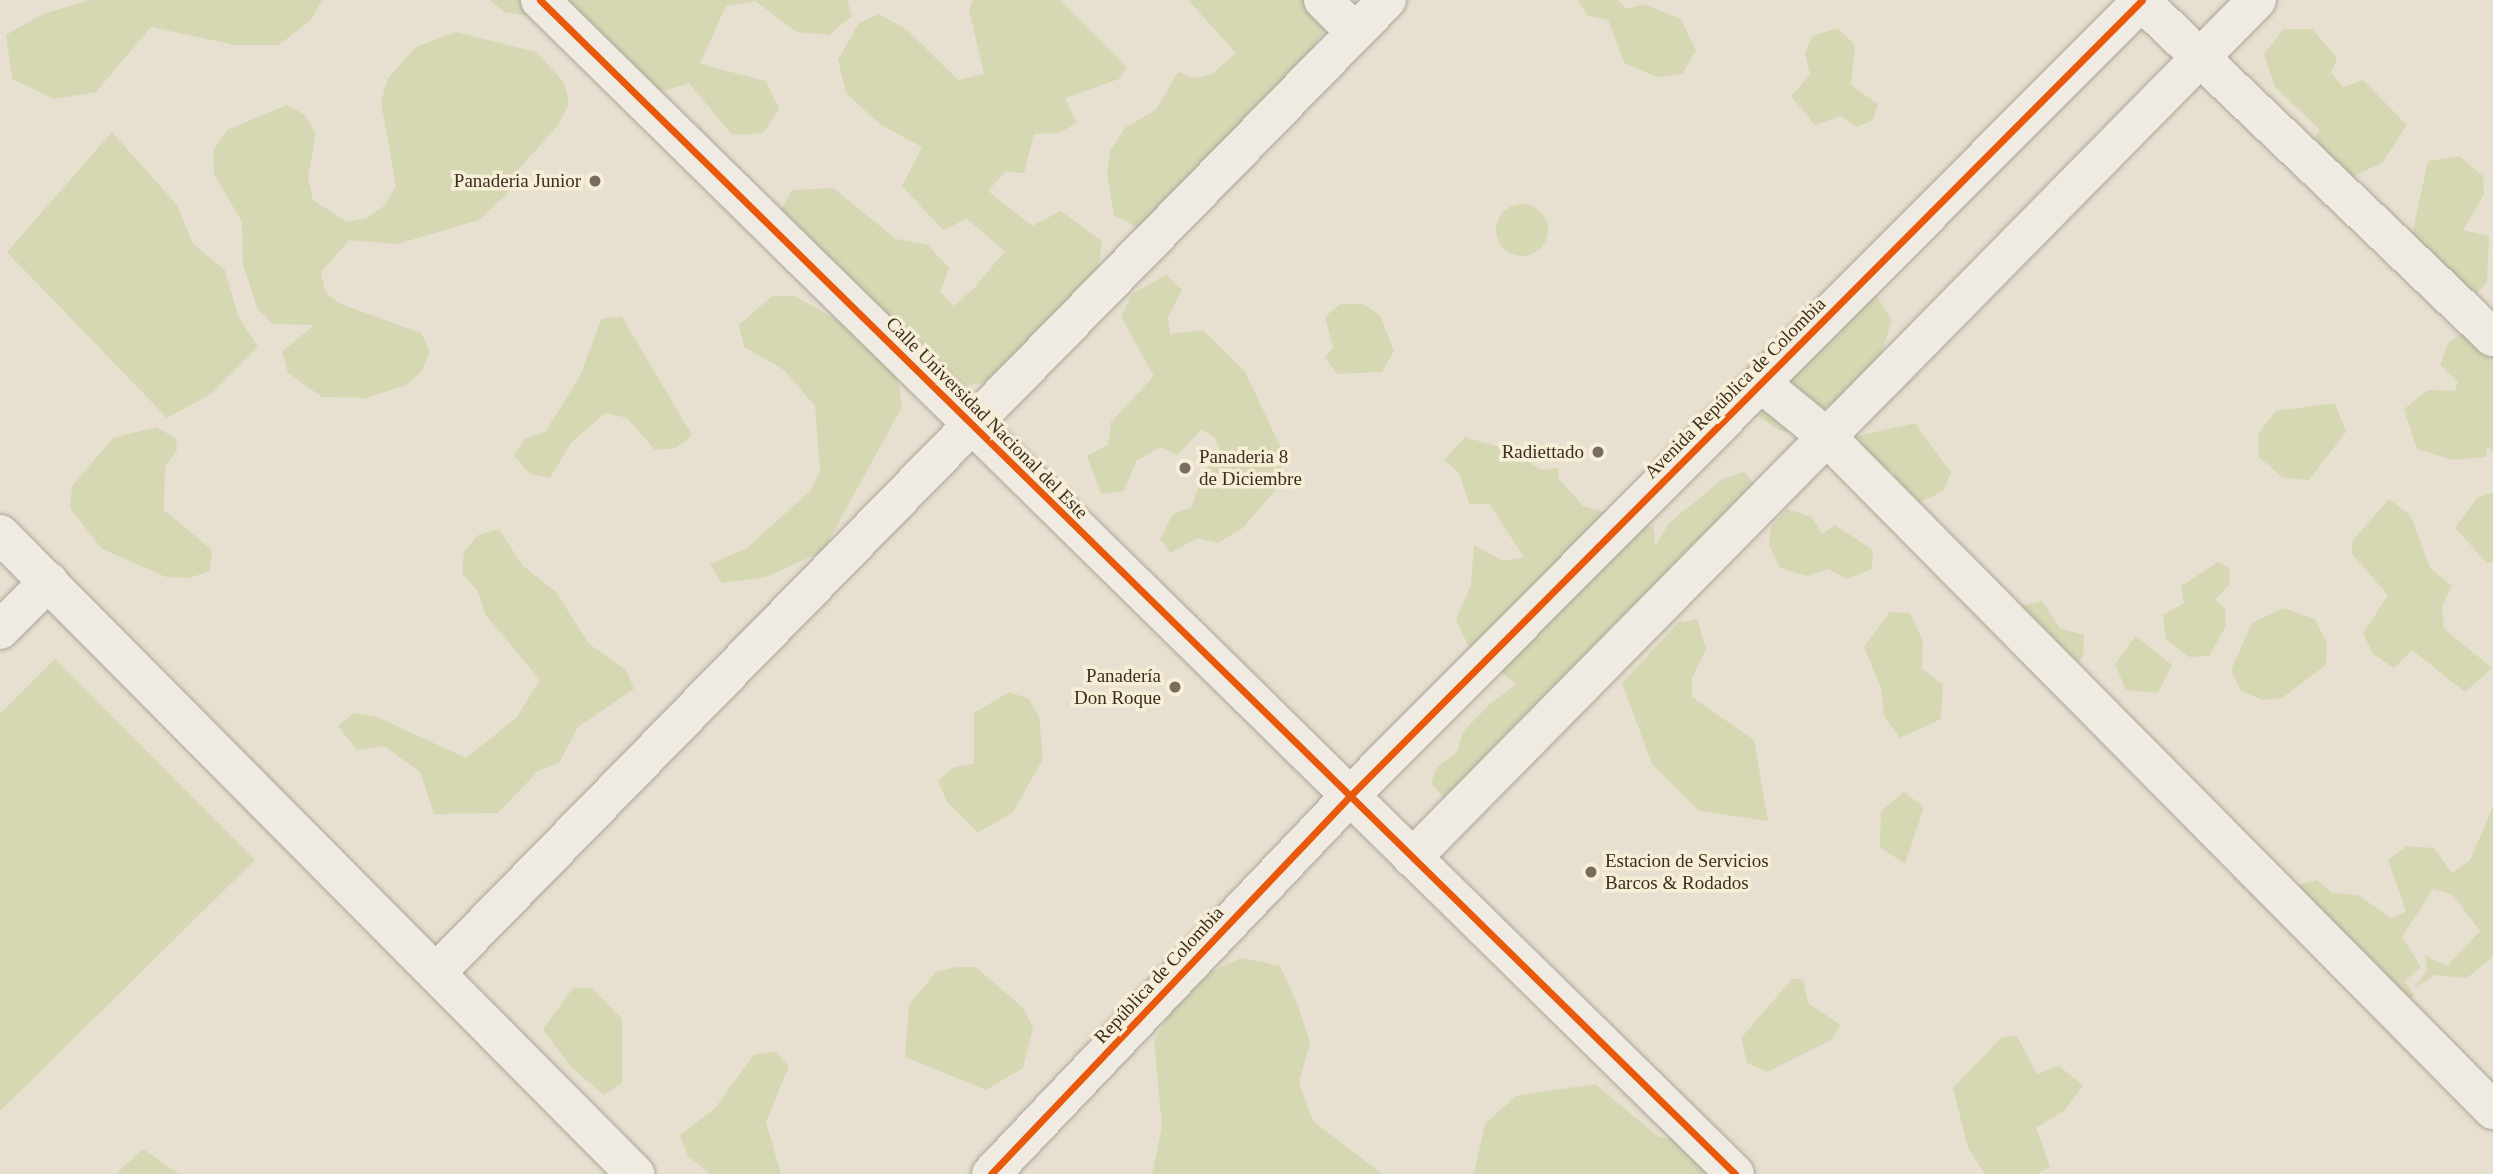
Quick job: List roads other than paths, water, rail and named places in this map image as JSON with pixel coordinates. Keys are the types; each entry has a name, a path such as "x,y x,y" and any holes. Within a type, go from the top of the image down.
{"street":[{"name":"Calle Universidad Nacional del Este","path":"540,0 1735,1174"},
{"path":"1323,0 1355,32"},
{"path":"437,972 1387,0"},
{"path":"2141,0 2493,337"},
{"name":"Avenida República de Colombia","path":"1349,797 2141,0"},
{"path":"1412,858 2257,0"},
{"path":"1762,384 1827,437 2493,1111"},
{"path":"0,534 635,1174"},
{"path":"0,630 49,581"},
{"name":"República de Colombia","path":"991,1174 1349,797"}],"place":[{"name":"Panaderia Junior","path":"595,181"},
{"name":"Radiettado","path":"1598,452"},
{"name":"Panaderia 8 de Diciembre","path":"1185,468"},
{"name":"Panadería Don Roque","path":"1175,687"},
{"name":"Estacion de Servicios Barcos & Rodados","path":"1591,872"}]}
